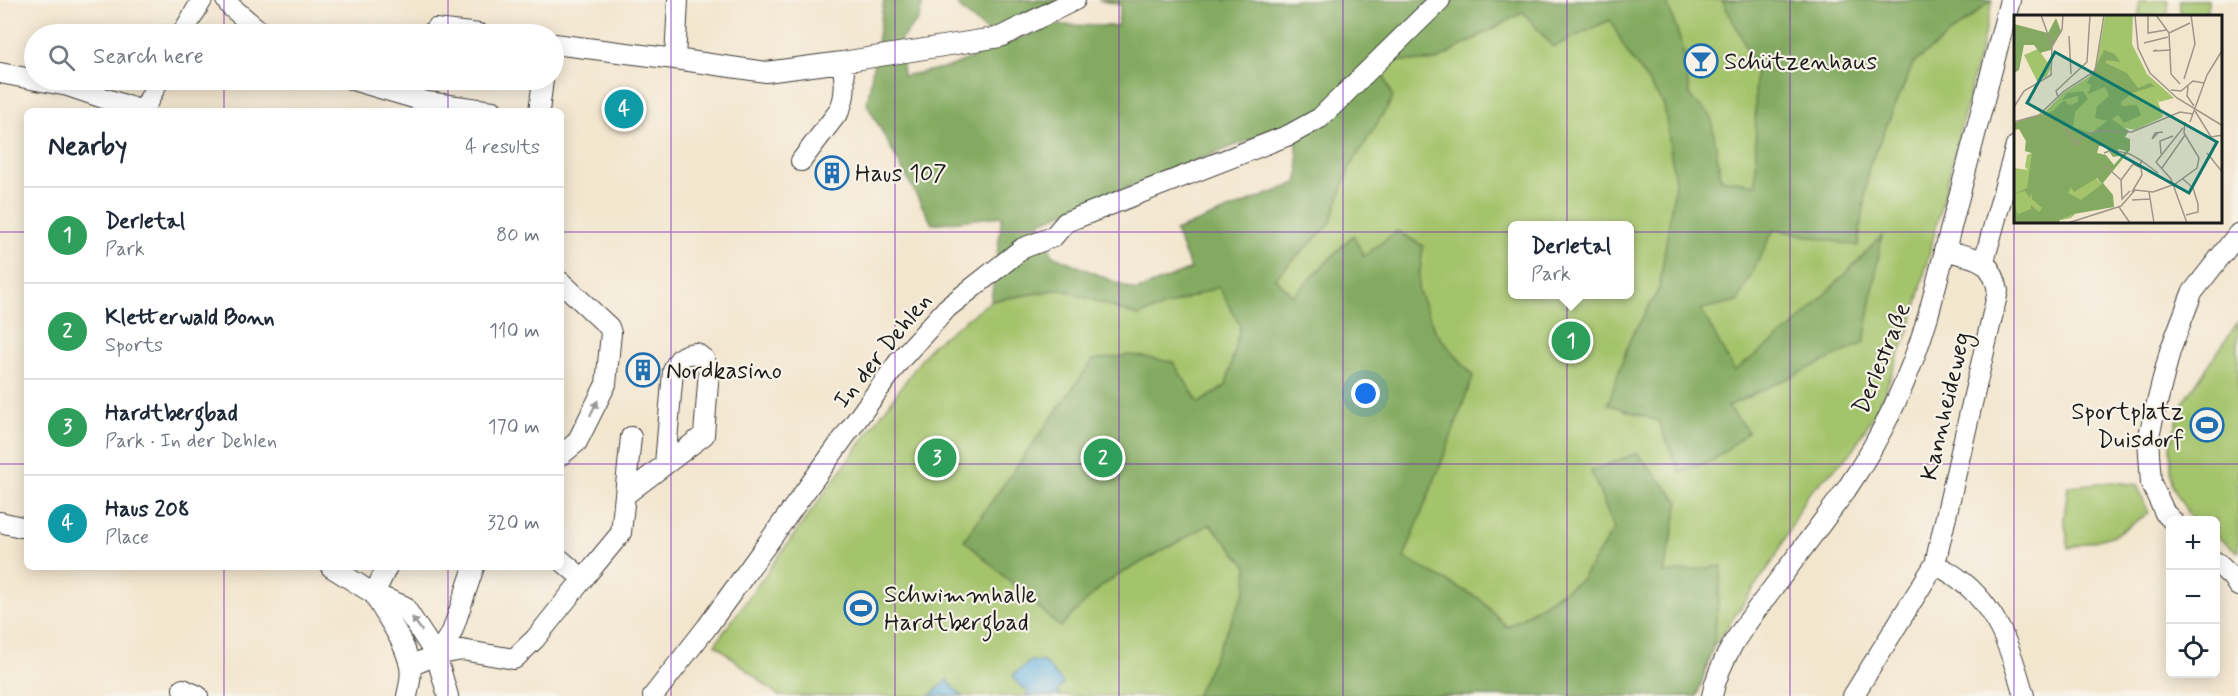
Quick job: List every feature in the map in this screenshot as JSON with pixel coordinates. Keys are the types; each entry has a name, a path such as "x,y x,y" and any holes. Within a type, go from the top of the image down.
{"street":[{"path":"188,24 202,0"},
{"path":"226,0 251,24"},
{"path":"675,59 678,0"},
{"path":"564,45 766,72 1000,36 1075,0"},
{"name":"In der Dehlen","path":"653,696 707,627 900,360 947,308 1023,248 1053,237 1066,222 1288,135 1320,118 1440,0"},
{"name":"Derlestraße","path":"1712,696 1714,686 1738,635 1846,488 1890,414 1918,347 2010,0"},
{"path":"801,161 839,111 843,102 845,78 842,62"},
{"path":"0,73 24,78"},
{"path":"80,90 134,108"},
{"path":"145,108 154,90"},
{"path":"381,90 427,106 453,108"},
{"path":"539,108 542,90"},
{"path":"1944,250 1984,261 2014,153"},
{"path":"2168,516 2151,483 2148,439 2170,351 2192,293 2238,234"},
{"name":"Kannheideweg","path":"1853,696 1935,564 1998,291 1995,276 1984,261"},
{"path":"564,285 609,327 611,333 606,384 577,442 564,453"},
{"path":"625,495 704,435 709,370 704,359 696,353 678,358 673,371 665,464"},
{"path":"410,671 439,664 462,650 514,659 535,639 621,533 631,436"},
{"path":"0,522 24,526"},
{"path":"564,563 583,579"},
{"path":"1935,564 1959,578 1984,602 2011,652 2024,696"},
{"path":"2220,566 2238,586"},
{"path":"336,570 374,594 404,606 439,664 448,696"},
{"path":"374,594 386,570"},
{"path":"440,696 439,664 473,570"},
{"path":"374,594 401,639 410,671 416,680 416,696"},
{"path":"408,696 410,671"}],"green space":[{"path":"884,0 923,0 919,19 900,40 903,76 949,67 1054,25 1117,26 1121,5 1098,0 1666,0 1683,48 1690,97 1711,116 1721,179 1756,184 1755,72 1742,38 1722,0 1992,0 1913,64 1869,167 1858,246 1774,229 1738,301 1701,309 1734,371 1793,327 1882,236 1864,343 1728,406 1748,432 1715,459 1680,473 1658,421 1608,404 1630,339 1659,289 1675,183 1664,105 1627,52 1610,20 1553,47 1523,12 1435,61 1378,61 1393,98 1349,169 1330,224 1275,278 1293,296 1353,235 1364,256 1397,231 1423,246 1418,290 1436,332 1473,376 1404,558 1480,599 1507,627 1581,580 1614,529 1591,471 1637,453 1679,502 1664,573 1722,566 1713,647 1697,696 1196,696 1246,589 1247,566 1210,524 1102,586 1060,627 964,540 1093,360 1131,355 1173,362 1199,403 1226,386 1240,326 1219,287 1138,316 1061,289 991,301 1002,216 932,224 867,104","holes":["1295,122 1299,175 1297,183 1175,231 1191,269 1136,291 1052,255 1040,222"]},
{"path":"958,0 1060,0 1012,29 986,31 959,7"},
{"path":"1429,0 1993,0 1913,319 1880,404 1851,453 1807,495 1775,558 1713,647 1697,696 779,696 715,644 931,346 991,301 1061,289 1138,316 1272,249 1313,160"},
{"path":"2139,0 2168,0 2168,15 2139,15"},
{"path":"2180,0 2208,0 2208,15 2180,15"},
{"name":"Sportplatz Duisdorf","path":"2238,322 2238,552 2220,539 2220,516 2189,516 2172,485 2170,446 2182,404"},
{"path":"2115,482 2137,485 2149,513 2115,535 2069,548 2064,518 2068,486"}],"water":[{"path":"1031,661 1044,662 1063,683 1057,692 1061,696 1026,696 1028,691 1018,684 1013,675"},
{"path":"947,680 962,696 930,696"}],"place":[{"name":"Schützenhaus","path":"1701,61"},
{"name":"Haus 208","path":"624,109"},
{"name":"Haus 107","path":"832,173"},
{"name":"Derletal","path":"1571,341"},
{"name":"Nordkasino","path":"643,370"},
{"name":"Sportplatz Duisdorf","path":"2207,425"},
{"name":"Hardtbergbad","path":"937,458"},
{"name":"Kletterwald Bonn","path":"1103,458"},
{"name":"Schwimmhalle Hardtbergbad","path":"861,608"}]}
